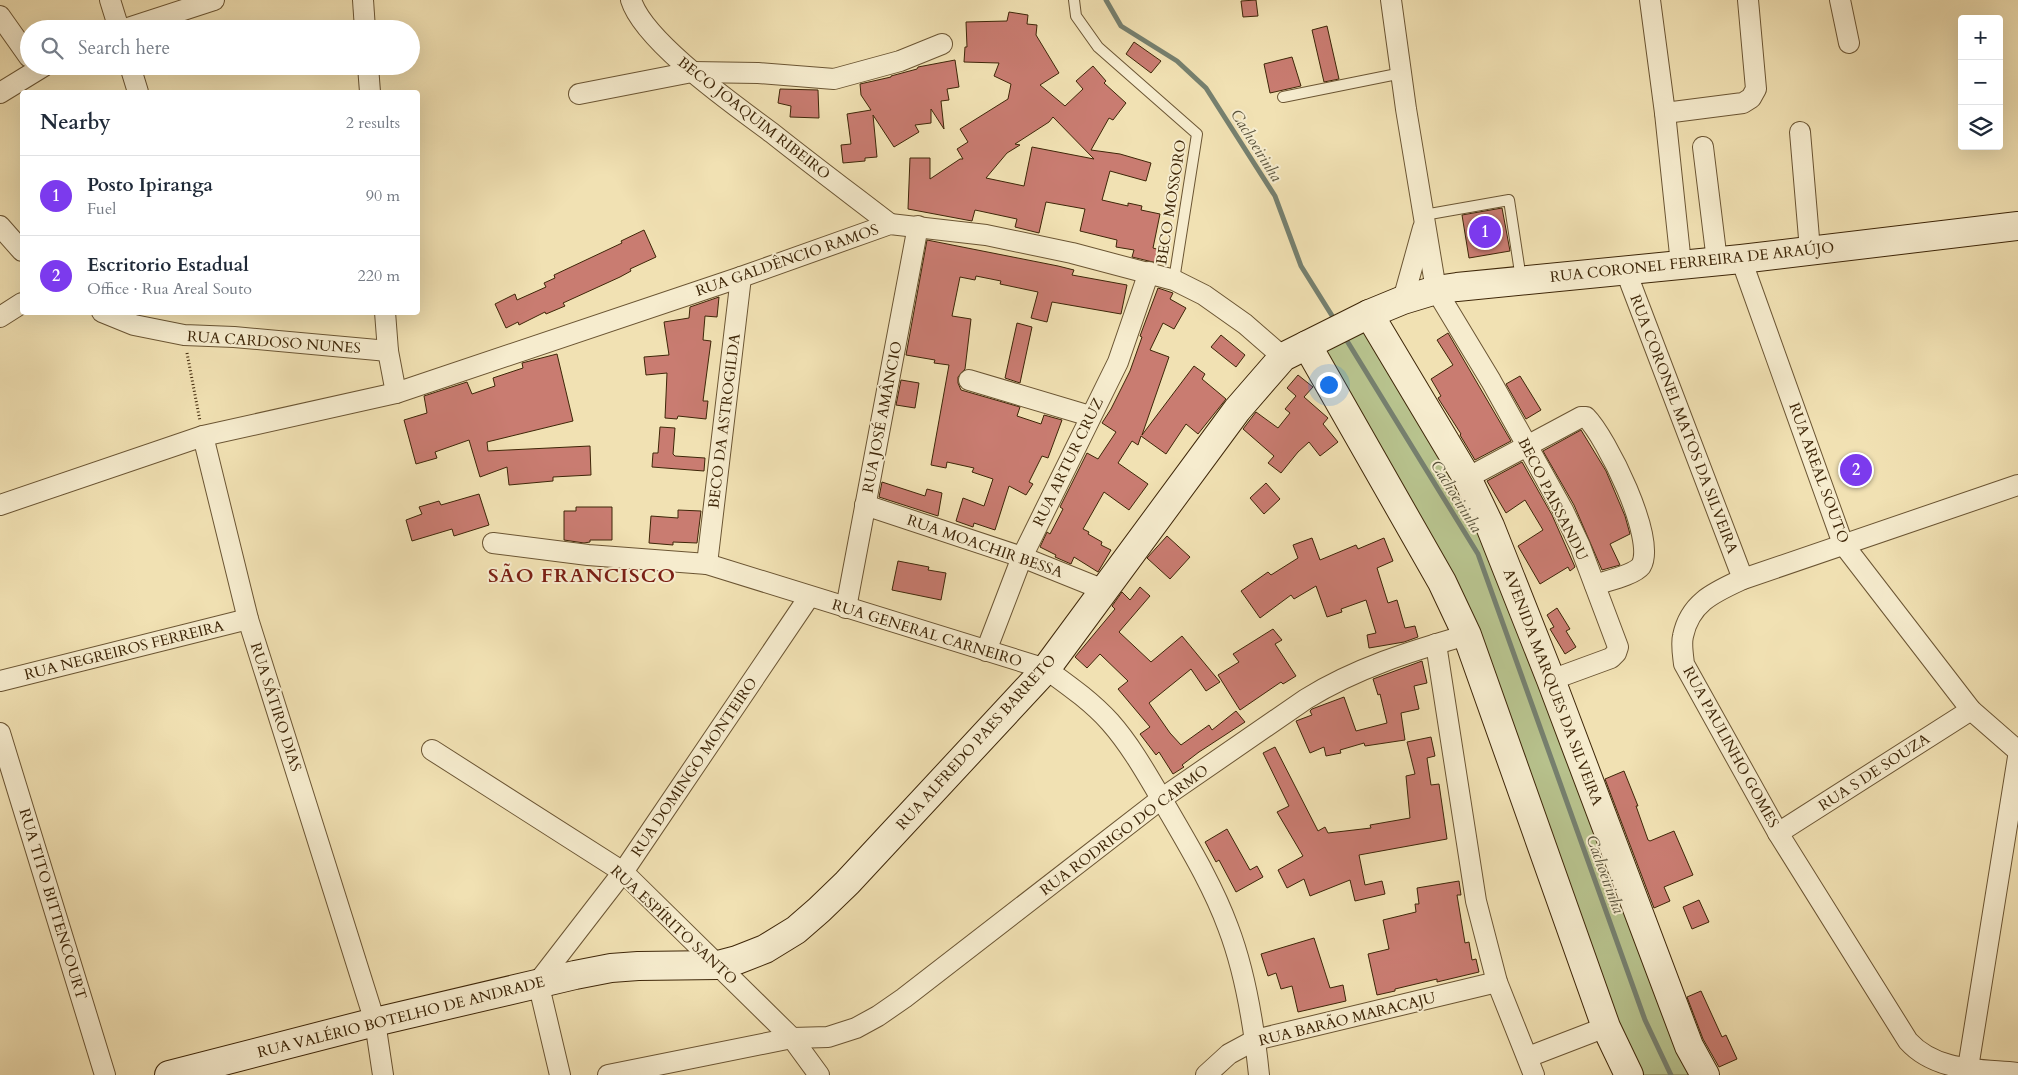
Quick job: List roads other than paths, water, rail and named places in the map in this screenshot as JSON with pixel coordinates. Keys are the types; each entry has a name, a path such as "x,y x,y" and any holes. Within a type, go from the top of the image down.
{"street":[{"path":"110,0 117,20"},
{"path":"153,20 214,0"},
{"path":"363,0 364,20"},
{"name":"BECO JOAQUIM RIBEIRO","path":"631,0 646,24 692,72 890,224"},
{"path":"1391,0 1406,109 1436,290"},
{"path":"1650,0 1665,113 1681,264"},
{"path":"1665,113 1743,104 1751,98 1756,89 1748,0"},
{"path":"1840,0 1849,43"},
{"path":"0,16 20,43"},
{"path":"579,94 692,72 758,73 834,79 900,62 942,44"},
{"path":"0,93 23,75"},
{"path":"133,75 137,90"},
{"path":"369,75 370,90"},
{"path":"1800,132 1810,250"},
{"name":"RUA AREAL SOUTO","path":"1703,147 1729,260 1843,544 1971,710 2018,751"},
{"path":"1403,300 1424,218"},
{"name":"RUA GALDÊNCIO RAMOS","path":"0,505 202,436 396,393 741,277 890,224 986,235 1149,272 1174,280 1204,296 1237,318 1302,348"},
{"path":"0,226 20,249"},
{"name":"RUA JOSÉ AMÂNCIO","path":"846,608 918,226"},
{"name":"RUA CORONEL FERREIRA DE ARAÚJO","path":"1302,348 1403,300 1436,290 1626,269 1729,260 2018,226"},
{"name":"RUA CORONEL MATOS DA SILVEIRA","path":"1626,269 1743,579"},
{"name":"RUA ARTUR CRUZ","path":"986,651 1022,557 1118,362 1149,272"},
{"name":"BECO DA ASTROGILDA","path":"707,564 741,277"},
{"name":"BECO PAISSANDU","path":"1436,290 1563,510 1580,546 1618,647 1616,653 1611,658 1551,680"},
{"path":"0,317 20,304"},
{"name":"RUA CARDOSO NUNES","path":"109,315 134,326 184,336 234,337 388,351"},
{"path":"386,315 388,351 396,393"},
{"name":"AVENIDA MARQUES DA SILVEIRA","path":"1362,318 1467,478 1490,526 1551,680 1689,1046 1704,1075"},
{"path":"1302,348 1442,582 1467,636 1606,1026 1629,1075"},
{"name":"RUA ALFREDO PAES BARRETO","path":"575,975 611,968 638,966 718,965 752,956 766,950 796,930 819,910 881,846 1046,669 1237,410 1302,348"},
{"path":"968,380 1090,416"},
{"path":"1467,478 1580,417 1586,418 1606,446 1622,476 1638,516 1643,537 1643,560 1640,567 1633,572 1595,585"},
{"name":"RUA SÁTIRO DIAS","path":"202,436 248,619 375,1022 384,1075"},
{"name":"RUA PAULINHO GOMES","path":"2018,485 1743,579 1708,595 1690,614 1682,637 1684,664 1778,833 1908,1041 1931,1060 1968,1068 2018,1073"},
{"name":"RUA MOACHIR BESSA","path":"865,505 1022,557 1104,590"},
{"name":"RUA GENERAL CARNEIRO","path":"493,544 588,555 707,564 1046,669 1081,695 1109,721 1130,747 1205,875 1228,928 1243,978 1255,1040 1259,1075"},
{"name":"RUA DOMINGO MONTEIRO","path":"538,982 622,872 809,597"},
{"name":"RUA NEGREIROS FERREIRA","path":"0,680 248,619"},
{"name":"RUA RODRIGO DO CARMO","path":"608,1075 792,1038 828,1037 856,1028 878,1016 1161,799 1330,684 1367,668 1436,644 1467,636"},
{"path":"1436,644 1476,901 1497,982 1531,1066 1606,1026"},
{"name":"RUA S DE SOUZA","path":"1778,833 1971,710"},
{"name":"RUA TITO BITTENCOURT","path":"0,733 106,1075"},
{"name":"RUA ESPÍRITO SANTO","path":"432,750 622,872 792,1038 820,1075"},
{"path":"1968,1068 2018,756"},
{"name":"RUA VALÉRIO BOTELHO DE ANDRADE","path":"169,1075 375,1022 538,982 575,975"},
{"path":"538,982 560,1075"},
{"name":"RUA BARÃO MARACAJU","path":"1206,1075 1229,1054 1255,1040 1497,982"}],"lane":[{"name":"BECO MOSSORO","path":"1074,0 1076,16 1098,47 1197,134 1174,280"},
{"path":"1283,97 1402,74"},
{"path":"1424,218 1508,200 1521,280"}],"waterway":[{"name":"Cachoeirinha","path":"1106,0 1121,26 1177,61 1206,88 1275,196 1301,266 1336,322"},
{"name":"Cachoeirinha","path":"1344,336 1478,554 1645,1020 1671,1075"}],"place":[{"name":"Posto Ipiranga","path":"1485,232"},
{"name":"Escritorio Estadual","path":"1856,470"}],"district":[{"name":"SÃO FRANCISCO","path":"582,575"}]}
